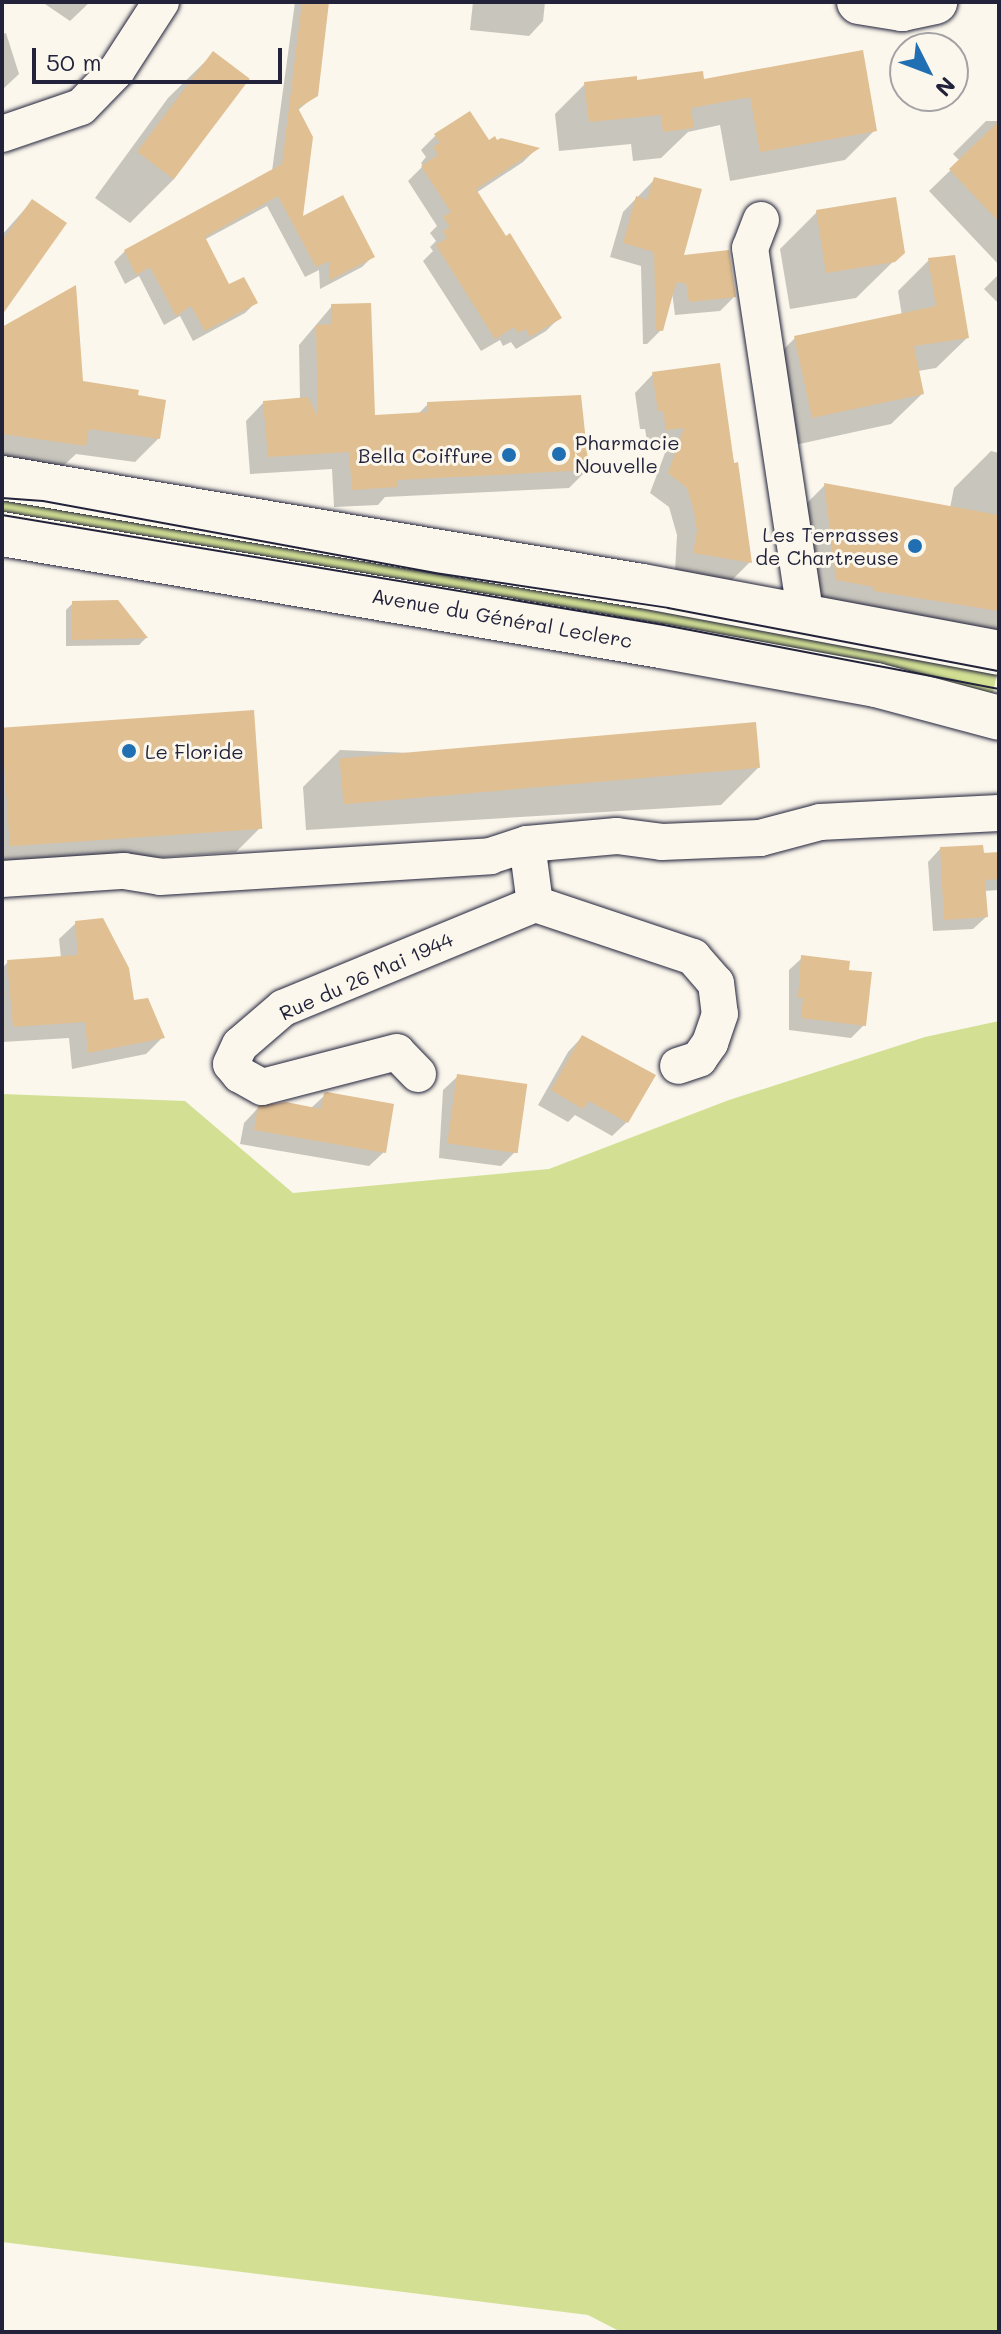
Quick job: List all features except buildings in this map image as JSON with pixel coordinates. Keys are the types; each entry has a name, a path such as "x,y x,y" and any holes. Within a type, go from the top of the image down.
{"main road":[{"path":"859,2 902,9 935,2"},
{"path":"2,478 999,653"},
{"name":"Avenue du Général Leclerc","path":"2,534 692,651 888,688 999,718"}],"street":[{"path":"2,134 81,107 117,70 161,2"},
{"path":"761,220 750,248 806,617"},
{"path":"2,879 124,871 160,877 490,856 527,844 617,836 662,842 760,838 820,822 999,813"},
{"path":"527,844 535,904 693,957 716,983 720,1014 710,1043 699,1059 678,1066"},
{"name":"Rue du 26 Mai 1944","path":"418,1074 397,1052 262,1087 240,1075 231,1064 240,1045 283,1008 535,904"}],"green space":[{"path":"2,487 999,663 992,699 2,525"},
{"path":"999,1021 999,2332 621,2332 588,2315 2,2242 2,1094 185,1101 293,1193 549,1169 729,1100 925,1037"}],"tram line":[{"path":"2,498 43,501 435,573 668,608 999,671"},
{"path":"2,515 664,625 999,689"}],"place":[{"name":"Pharmacie Nouvelle","path":"559,454"},
{"name":"Bella Coiffure","path":"509,455"},
{"name":"Les Terrasses de Chartreuse","path":"915,546"},
{"name":"Le Floride","path":"129,751"}]}
